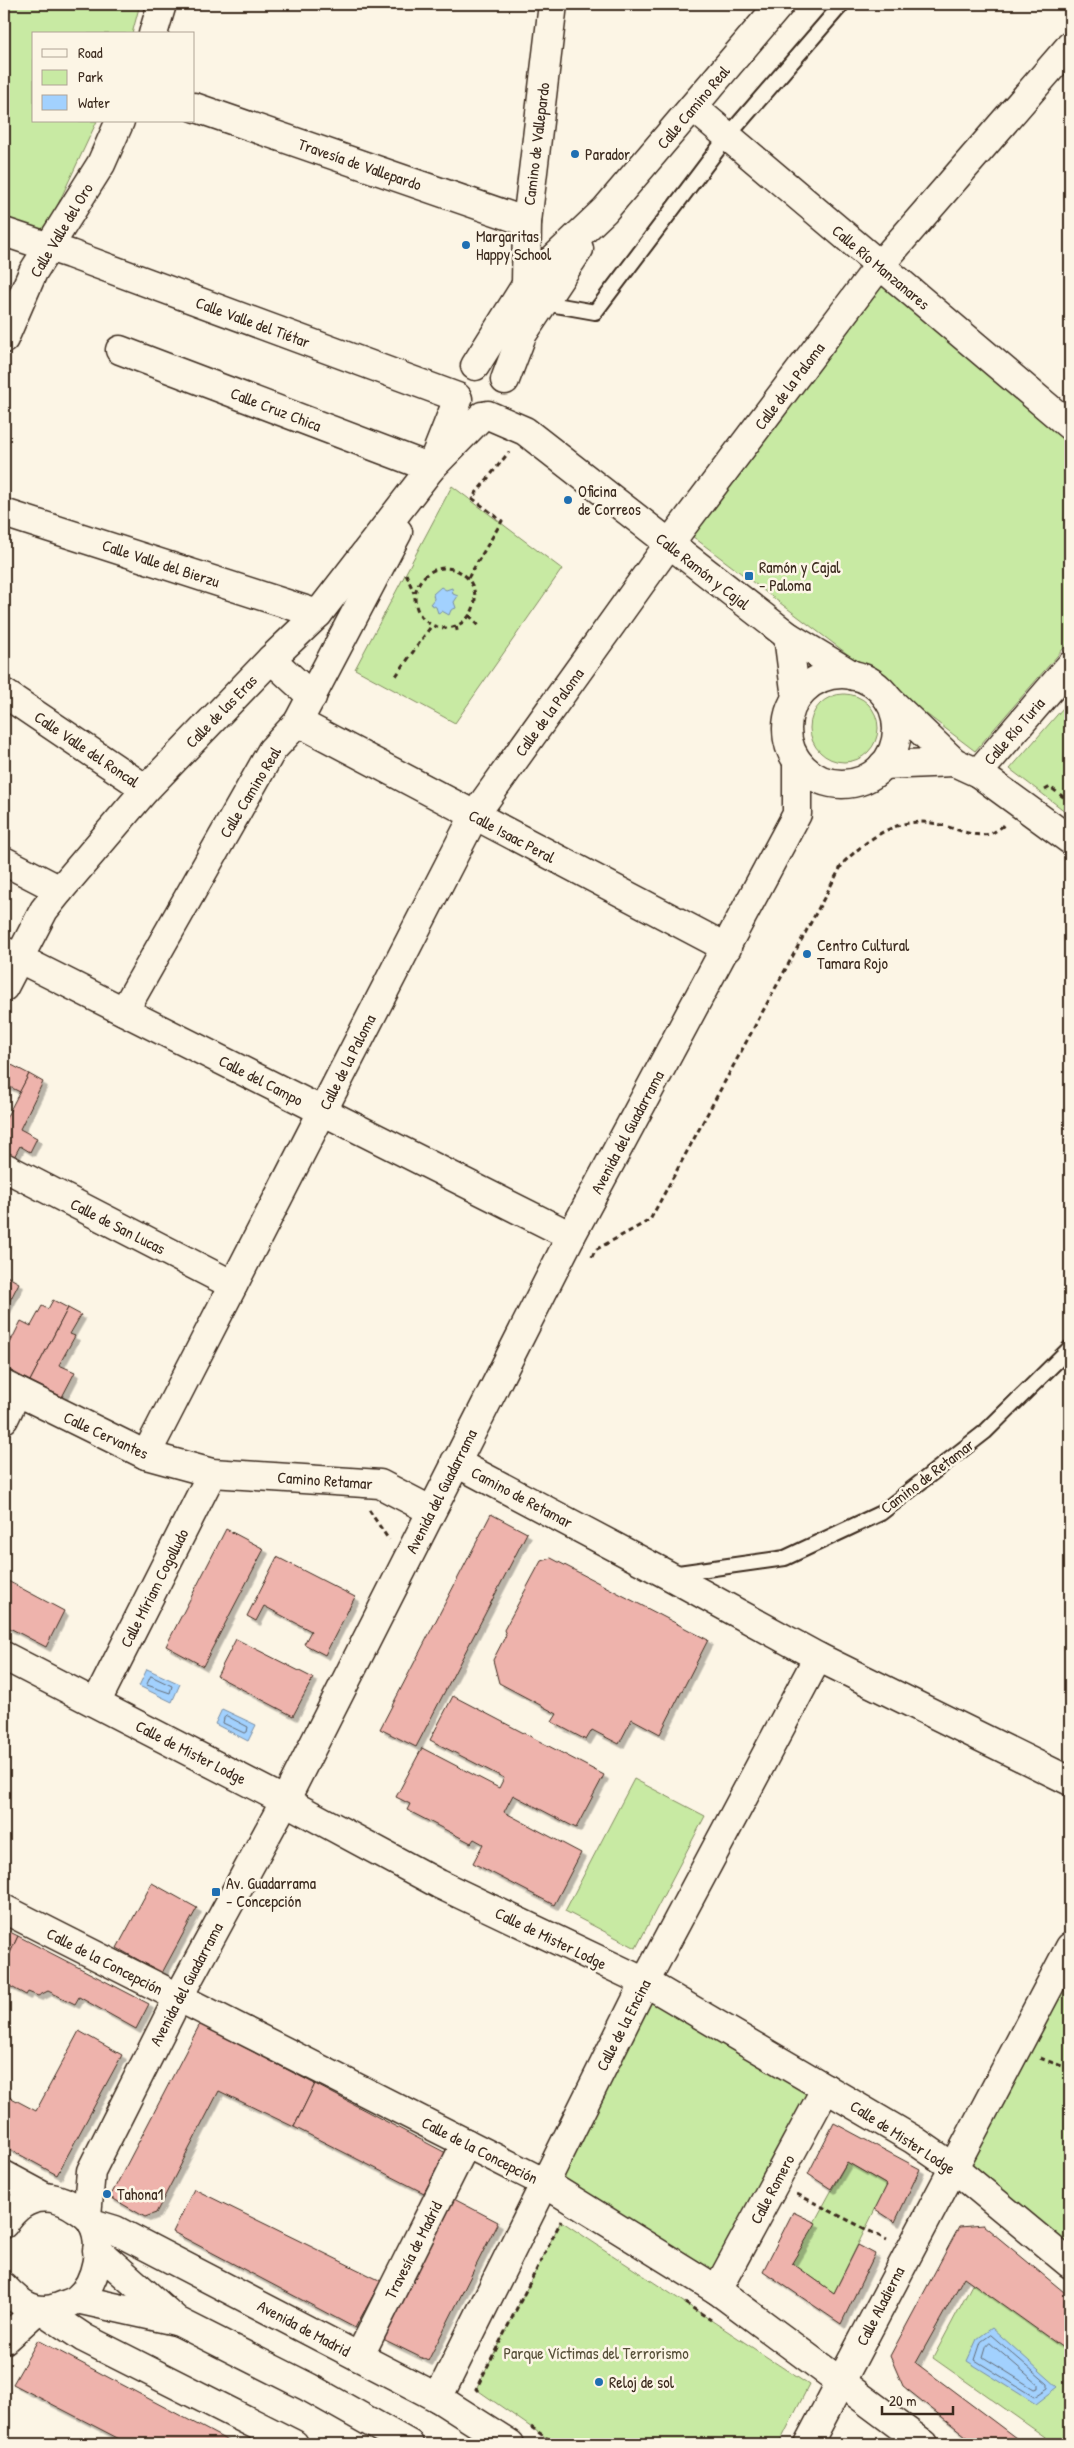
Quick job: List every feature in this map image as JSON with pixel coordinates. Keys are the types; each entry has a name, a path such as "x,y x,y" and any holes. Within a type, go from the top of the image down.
{"street":[{"path":"154,32 162,4"},
{"name":"Camino de Vallepardo","path":"535,294 527,222 553,4"},
{"name":"Calle Camino Real","path":"476,366 605,210 780,4"},
{"name":"Calle de la Paloma","path":"146,1455 474,816 669,544 879,266 1070,46"},
{"name":"Travesía de Vallepardo","path":"195,107 527,222"},
{"name":"Calle Río Manzanares","path":"693,107 1070,426"},
{"name":"Calle Valle del Oro","path":"4,339 33,272 101,164 120,122"},
{"name":"Calle Valle del Tiétar","path":"4,232 458,398"},
{"name":"Calle Camino Real","path":"431,468 495,403 522,335 535,294"},
{"name":"Calle Cruz Chica","path":"120,350 431,468"},
{"path":"476,366 490,366 501,374 495,403 468,411 458,398 456,389 462,374 476,366"},
{"name":"Calle Camino Real","path":"124,1011 272,750 298,722 431,468 458,398"},
{"name":"Calle Ramón y Cajal","path":"495,403 525,432 788,636 854,676"},
{"name":"Calle de las Eras","path":"4,987 11,954 60,890 146,789 271,659 318,614 431,468"},
{"name":"Calle Valle del Bierzu","path":"4,513 318,614"},
{"path":"788,636 796,698"},
{"path":"271,659 312,696"},
{"name":"Calle Río Turia","path":"978,773 1070,666"},
{"path":"885,696 894,712 896,731 893,749 884,765 871,776 857,782 842,784 816,778 797,761 790,746 787,730 789,713 796,698 808,686 822,678 838,675 854,676 872,683 954,762 978,773 1070,840"},
{"name":"Calle Valle del Roncal","path":"4,693 146,789"},
{"name":"Calle Isaac Peral","path":"298,722 727,948"},
{"name":"Avenida del Guadarrama","path":"77,2299 88,2285 94,2272 97,2250 97,2236 90,2219 91,2171 178,1998 285,1801 430,1510 571,1236 727,948 797,814 797,761"},
{"path":"884,765 954,762"},
{"name":"Avenida del Guadarrama","path":"797,814 842,784"},
{"path":"4,861 60,890"},
{"name":"Calle del Campo","path":"11,954 571,1236"},
{"name":"Calle de San Lucas","path":"4,1166 233,1286"},
{"path":"4,1419 10,1389"},
{"name":"Calle Cervantes","path":"10,1389 146,1455 212,1473"},
{"name":"Camino de Retamar","path":"455,1462 818,1657 1070,1781"},
{"name":"Camino Retamar","path":"212,1473 380,1484 430,1510"},
{"name":"Calle Míriam Cogolludo","path":"96,1703 212,1473"},
{"name":"Calle de Mister Lodge","path":"4,1656 285,1801 439,1884 644,1982 914,2140 952,2167 1070,2264"},
{"name":"Calle de la Encina","path":"438,2398 543,2182 644,1982 818,1657"},
{"name":"Calle de la Concepción","path":"4,1909 543,2182 717,2290 841,2380 924,2444"},
{"name":"Calle Aladierna","path":"808,2444 952,2167 1070,1947"},
{"name":"Calle Romero","path":"717,2290 826,2088"},
{"name":"Travesía de Madrid","path":"359,2356 466,2144"},
{"name":"Avenida del Guadarrama","path":"5,2218 29,2201 48,2196 91,2171"},
{"path":"4,2175 48,2196"},
{"name":"Avenida de Madrid","path":"48,2196 66,2202 90,2219 115,2230 438,2398 517,2434"},
{"path":"97,2250 177,2321"},
{"path":"4,2291 84,2338 294,2444"},
{"path":"4,2340 41,2311 77,2299 177,2321 308,2387 409,2444"}],"lane":[{"path":"535,294 595,312 727,137 842,4"},
{"name":"Camino de Retamar","path":"668,1575 785,1558 880,1513 985,1432 1070,1348"}],"path":[{"path":"468,578 502,521 472,498 525,432"},
{"path":"451,568 468,578 475,596 470,616 456,626 444,628 432,625 419,613 415,604 414,594 423,576 436,569 451,568"},
{"path":"470,616 481,628"},
{"path":"396,676 432,625"},
{"path":"456,626 458,634"},
{"path":"792,2191 894,2244"},
{"path":"482,2394 476,2390 560,2221 569,2226"},
{"path":"678,2299 720,2326"},
{"path":"517,2434 555,2444"}],"green space":[{"path":"4,4 140,4 133,32 32,32 32,122 97,122 45,232 4,216"},
{"path":"881,282 1070,444 1070,641 975,751 688,533"},
{"path":"452,486 562,569 455,723 355,669"},
{"path":"837,694 851,694 863,699 873,709 878,721 878,735 873,747 863,757 851,762 837,762 825,757 815,747 810,735 810,721 815,709 825,699"},
{"path":"1070,700 1070,815 1010,769"},
{"path":"634,1779 705,1816 636,1948 565,1911"},
{"path":"1070,1947 1070,2264 953,2167"},
{"path":"645,1982 826,2088 717,2290 543,2182"},
{"path":"847,2162 887,2185 834,2293 792,2263"},
{"name":"Parque Víctimas del Terrorismo","path":"561,2221 809,2385 779,2444 555,2444 476,2389"},
{"path":"974,2281 1070,2352 1070,2444 1055,2444 933,2358"}],"water":[{"path":"441,587 446,590 452,588 453,594 458,596 454,602 456,608 451,610 449,615 442,611 438,613 436,607 430,604 434,599 433,594"},
{"path":"147,1669 180,1684 172,1702 139,1686"},
{"path":"222,1709 256,1725 248,1741 215,1724"},
{"path":"992,2328 1058,2387 1036,2404 967,2361 977,2339"}],"building":[{"path":"4,1061 29,1074 20,1092 4,1084"},
{"path":"29,1074 43,1082 20,1129 37,1138 30,1152 20,1146 13,1159 4,1154 4,1122"},
{"path":"5,1275 19,1283 4,1312 4,1277"},
{"path":"53,1300 68,1308 30,1381 4,1367 4,1355 21,1321 31,1326 42,1306 48,1309"},
{"path":"68,1308 81,1315 70,1334 75,1336 59,1365 75,1372 62,1397 30,1381"},
{"path":"4,1335 12,1339 4,1355"},
{"path":"491,1514 527,1533 416,1747 380,1729"},
{"path":"226,1529 264,1549 203,1666 166,1646"},
{"path":"277,1557 355,1597 325,1655 304,1644 311,1631 264,1606 256,1621 247,1616"},
{"path":"551,1558 708,1640 660,1734 632,1719 619,1744 592,1730 586,1740 552,1722 557,1714 499,1683 493,1660 506,1635 504,1630 541,1561"},
{"path":"4,1579 64,1611 46,1647 4,1625"},
{"path":"236,1639 313,1678 293,1716 217,1676"},
{"path":"453,1696 604,1775 576,1828 513,1795 504,1812 581,1853 554,1905 473,1863 483,1844 474,1839 471,1843 407,1810 410,1804 396,1797 422,1748 499,1788 504,1778 430,1740"},
{"path":"152,1883 197,1908 162,1973 117,1948"},
{"path":"4,1929 18,1936 4,1966"},
{"path":"18,1936 149,2004 136,2029 79,1997 75,2004 48,1991 38,1996 28,1992 26,1995 4,1983 4,1966"},
{"path":"200,2024 315,2084 294,2127 219,2091 156,2213 145,2217 110,2197"},
{"path":"79,2031 122,2055 57,2175 4,2146 4,2094 36,2111"},
{"path":"315,2084 446,2153 424,2193 294,2127"},
{"path":"834,2123 920,2169 895,2222 875,2209 887,2185 847,2162 831,2189 808,2174"},
{"path":"194,2189 381,2281 355,2328 173,2232"},
{"path":"454,2199 498,2222 428,2361 383,2339"},
{"path":"793,2212 816,2223 792,2263 834,2293 858,2245 875,2254 841,2324 763,2271"},
{"path":"983,2225 1070,2297 1070,2353 964,2277 916,2363 1024,2444 976,2444 903,2386 890,2356 959,2227"},
{"path":"38,2340 234,2444 129,2444 13,2384"},
{"path":"865,2438 872,2444 846,2444 847,2443"}],"place":[{"name":"Parador","path":"575,154"},
{"name":"Margaritas Happy School","path":"466,245"},
{"name":"Oficina de Correos","path":"568,500"},
{"name":"Ramón y Cajal - Paloma","path":"749,576"},
{"name":"Centro Cultural Tamara Rojo","path":"807,954"},
{"name":"Av. Guadarrama - Concepción","path":"216,1892"},
{"name":"Tahona1","path":"107,2194"},
{"name":"Reloj de sol","path":"599,2382"}]}
